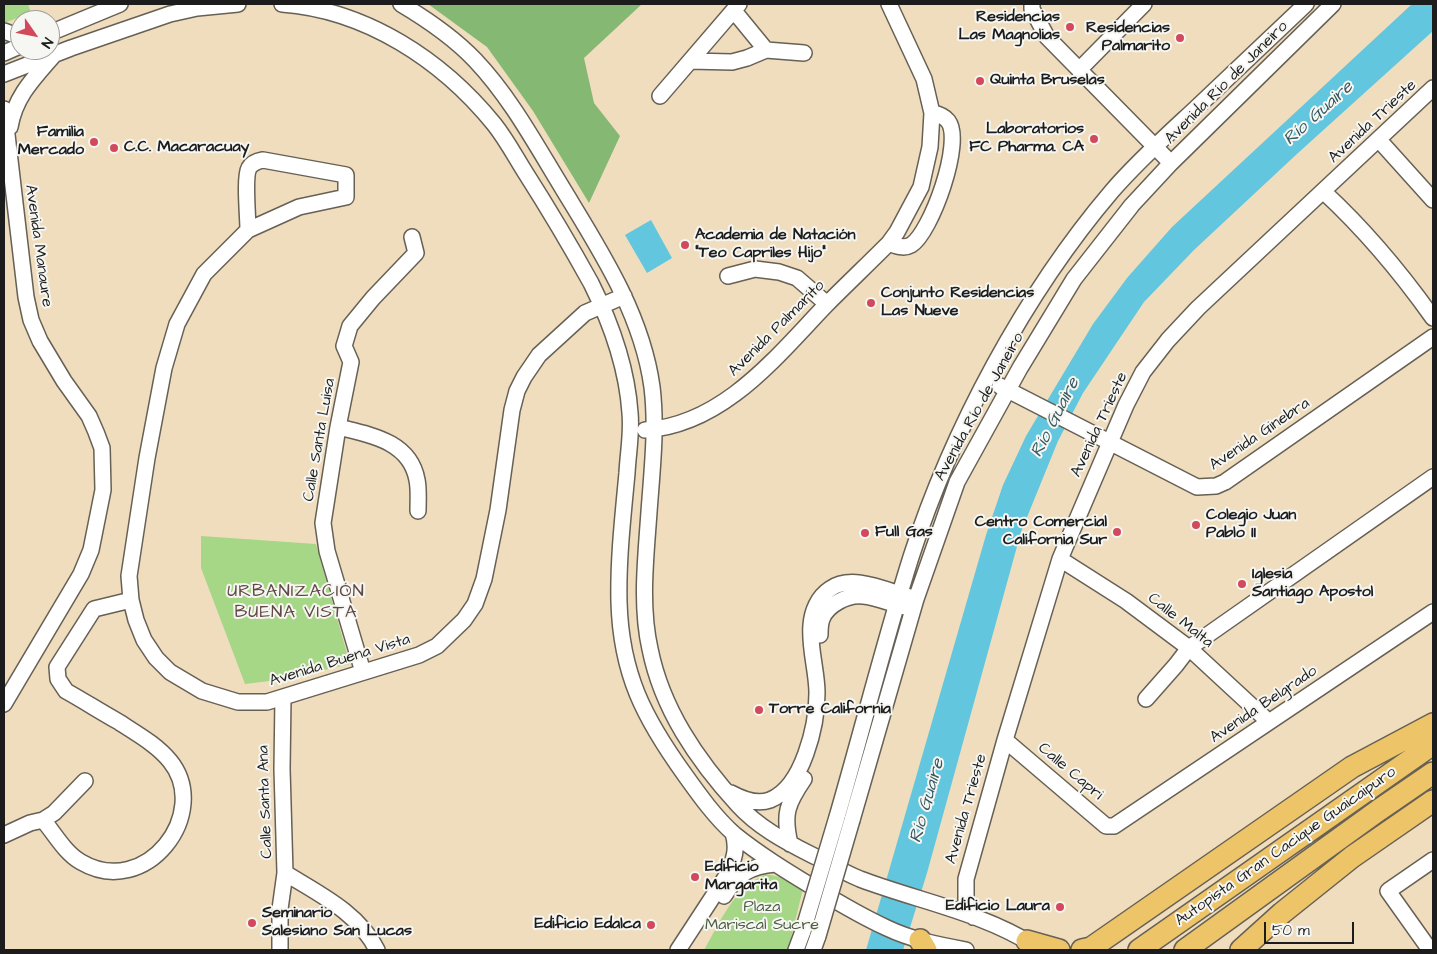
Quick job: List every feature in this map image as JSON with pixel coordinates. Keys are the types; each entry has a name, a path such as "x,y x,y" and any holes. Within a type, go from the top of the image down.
{"highway":[{"path":"1082,950 1091,948 1352,767 1433,724"},
{"name":"Autopista Gran Cacique Guaicaipuro","path":"1140,950 1433,744"},
{"name":"Autopista Gran Cacique Guaicaipuro","path":"1187,949 1433,773"},
{"path":"1241,950 1352,857 1433,801"},
{"path":"1038,948 1060,950"}],"street":[{"path":"60,29 120,4"},
{"path":"60,53 170,14 197,8 238,4"},
{"path":"282,4 320,9 368,26 400,42 448,77 495,124 581,265 602,305 624,370 628,392 630,431 619,601 628,669 636,694 661,740 708,807 733,833 775,864 852,910 923,945 966,950"},
{"path":"401,4 446,33 473,58 498,88 523,122 584,222 624,296 642,343 649,372 654,411 645,576 645,612 650,649 662,688 675,719 704,763 741,808 790,844 859,878 943,905 1038,948"},
{"name":"Avenida Palmarito","path":"630,431 653,430 689,420 729,399 766,369 827,304 889,243 897,232 921,187 930,148 932,113 924,79 889,4"},
{"path":"1032,4 1032,9 1047,37 1171,163"},
{"path":"1079,70 1144,4"},
{"name":"Avenida Río de Janeiro","path":"796,950 837,817 911,557 942,474 987,380 1023,315 1062,255 1113,190 1154,147 1306,4"},
{"name":"Avenida Río de Janeiro","path":"813,950 915,604 957,482 1007,390 1074,279 1132,205 1171,163 1333,4"},
{"path":"660,96 737,7 766,50"},
{"path":"690,61 732,62 766,50 804,53"},
{"path":"4,74 41,60"},
{"path":"6,138 16,104 31,80 49,60"},
{"name":"Avenida Trieste","path":"943,905 960,888 966,878 1005,740 1060,559 1109,443 1143,372 1168,340 1198,308 1433,91"},
{"name":"Avenida Manaure","path":"4,109 9,200 31,320 51,361 89,416 96,432 102,448 103,490 91,550 81,574 4,704"},
{"path":"889,243 899,247 911,245 920,236 942,188 951,160 953,137 949,122 941,115 932,113"},
{"path":"1379,140 1433,200"},
{"name":"Avenida Buena Vista","path":"248,230 247,177 249,168 255,162 263,160 346,175 346,197 300,207 248,230 204,274 177,324 164,368 129,576 131,600 144,640 156,658 170,672 202,691 238,702 267,702 428,651 437,646 464,620 475,604 484,580 498,510 512,410 517,391 524,376 539,355 585,313 624,296"},
{"path":"1324,192 1352,218 1397,271 1433,318"},
{"name":"Calle Santa Luisa","path":"363,672 330,560 323,522 338,427 351,362 344,346 350,326 373,298 416,253 412,237"},
{"path":"728,276 755,269 779,272 797,278 827,304"},
{"name":"Avenida Ginebra","path":"987,380 1197,486 1216,486 1225,482 1433,338"},
{"path":"338,427 382,439 398,448 407,457 414,468 417,481 418,511"},
{"path":"1146,699 1176,666 1189,648 1433,477"},
{"path":"790,844 787,832 790,800 804,779 815,756 825,707 825,679 820,643 822,619 825,613 839,601 864,590 890,582 901,573 911,557"},
{"name":"Calle Malta","path":"1060,559 1126,601 1189,648 1269,722"},
{"path":"726,790 748,800 766,801 778,795 789,785 806,752 814,725 817,692 811,636 813,613 817,603 823,596 838,585 853,583 864,590 915,604"},
{"path":"864,590 885,614 890,631"},
{"path":"43,820 68,852 80,862 97,870 117,872 134,870 150,861 165,847 175,830 184,792 180,776 171,762 159,748 144,737 66,691 58,679 57,668 94,609 131,600"},
{"name":"Avenida Belgrado","path":"1114,826 1433,612"},
{"name":"Calle Santa Ana","path":"283,697 282,769 286,855 285,873 354,919 370,936 377,950"},
{"name":"Calle Capri","path":"1005,740 1106,826 1114,826"},
{"path":"4,836 30,823 43,820 54,813 85,781"},
{"path":"678,950 733,863 736,843 733,833"},
{"path":"1430,950 1388,891 1433,860"},
{"path":"689,950 736,880 745,872 754,868 775,864"},
{"path":"280,950 280,909 285,873"},
{"name":"Avenida Trieste","path":"966,878 966,901 973,917"}],"green space":[{"path":"4,4 28,4 30,10 10,10 10,21 4,23"},
{"path":"428,4 642,4 584,58 594,103 620,136 589,203 533,111 487,47"},
{"path":"201,536 316,544 350,664 286,679 245,684 201,568"},
{"name":"Plaza Mariscal Sucre","path":"766,874 785,878 803,889 788,950 704,950 736,897 744,888"}],"water":[{"name":"Río Guaire","path":"1412,4 1433,4 1433,31 1194,250 1144,302 1083,393 1058,441 1021,532 927,873 903,950 866,950 986,535 1003,485 1026,436 1093,324 1127,278 1172,227"},
{"path":"651,220 672,258 647,273 625,235"}],"place":[{"name":"Residencias Las Magnolias","path":"1070,27"},
{"name":"Residencias Palmarito","path":"1180,38"},
{"name":"Quinta Bruselas","path":"980,81"},
{"name":"Laboratorios FC Pharma. CA","path":"1094,139"},
{"name":"Familia Mercado","path":"94,142"},
{"name":"C.C. Macaracuay","path":"114,148"},
{"name":"Academia de Natación \"Teo Capriles Hijo\"","path":"685,245"},
{"name":"Conjunto Residencias Las Nueve","path":"871,303"},
{"name":"Colegio Juan Pablo II","path":"1196,525"},
{"name":"Centro Comercial California Sur","path":"1117,532"},
{"name":"Full Gas","path":"865,533"},
{"name":"Iglesia Santiago Apostol","path":"1242,584"},
{"name":"Torre California","path":"759,710"},
{"name":"Edificio Margarita","path":"695,877"},
{"name":"Edificio Laura","path":"1060,907"},
{"name":"Seminario Salesiano San Lucas","path":"252,923"},
{"name":"Edificio Edalca","path":"651,925"}],"district":[{"name":"URBANIZACIÓN BUENA VISTA","path":"296,602"}]}
